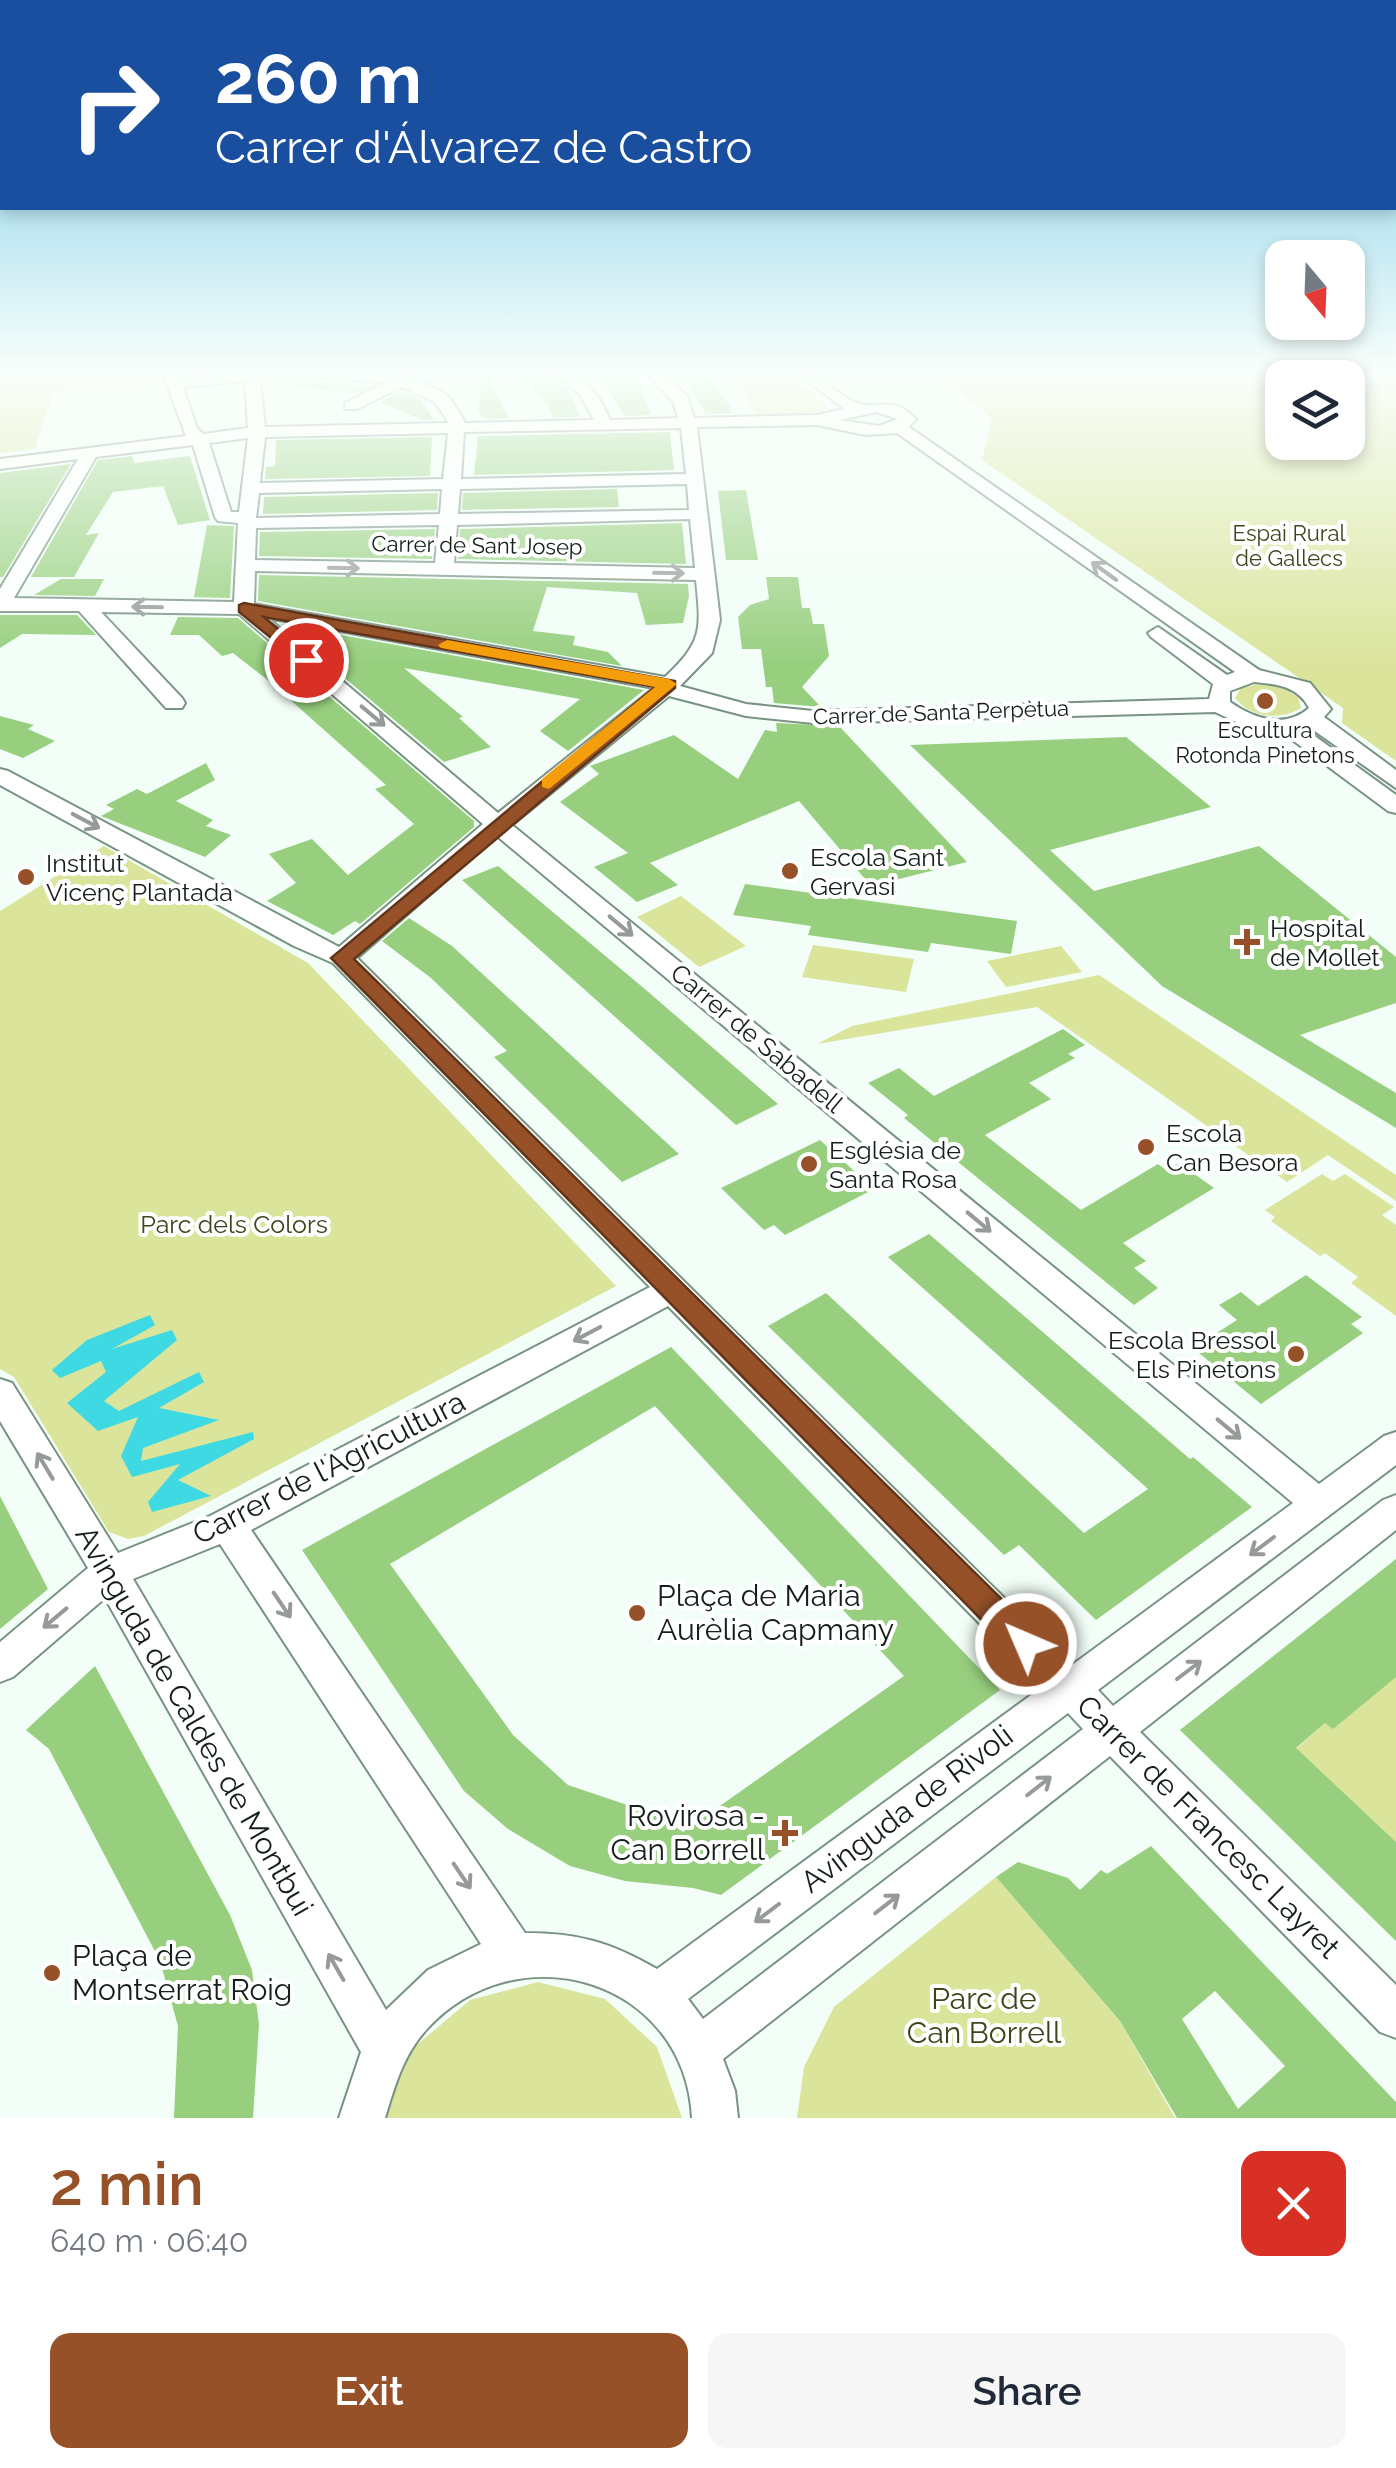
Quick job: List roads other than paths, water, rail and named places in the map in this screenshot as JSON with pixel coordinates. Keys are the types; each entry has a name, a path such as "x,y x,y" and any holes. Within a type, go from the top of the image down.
{"street":[{"path":"0,604 80,470"},
{"path":"209,470 224,517 253,520 686,515"},
{"path":"244,608 253,520 253,470"},
{"path":"444,570 453,470"},
{"path":"0,776 303,942 342,958 667,687 702,653 710,620 695,470"},
{"path":"942,470 1222,694 1249,722 1288,726 1312,719 1320,709 1310,691 1290,681 1254,676 951,470"},
{"path":"251,488 696,480"},
{"name":"Carrer de Sant Josep","path":"246,565 706,574"},
{"name":"Carrer de Santa Perpètua","path":"0,604 244,608 667,687 746,710 814,717 1222,694"},
{"path":"85,606 174,703"},
{"name":"Carrer de Sabadell","path":"244,608 499,826 1318,1503"},
{"path":"1222,694 1254,676"},
{"path":"1312,719 1396,780"},
{"path":"1288,726 1396,806"},
{"name":"Carrer de Francesc Layret","path":"342,958 1396,2016"},
{"name":"Carrer de l'Agricultura","path":"0,1666 110,1572 228,1524 673,1288"},
{"name":"Avinguda de Caldes de Montbui","path":"0,1392 110,1572 385,2051"},
{"name":"Avinguda de Rivoli","path":"659,1994 1396,1446"},
{"path":"699,2050 1396,1510"},
{"path":"228,1524 514,1955"},
{"path":"362,2118 385,2051 420,2006 464,1973 514,1955 554,1951 592,1957 627,1971 659,1994 699,2050 715,2118"}],"water":[{"path":"150,1315 155,1325 112,1349 172,1330 177,1340 104,1401 119,1411 199,1372 204,1382 159,1408 219,1420 143,1448 141,1461 253,1432 254,1439 178,1480 211,1496 152,1512 148,1502 180,1464 132,1477 121,1456 138,1417 98,1431 67,1403 106,1372 101,1361 60,1378 52,1370 87,1340"}],"place":[{"name":"Escultura Rotonda Pinetons","path":"1265,701"},
{"name":"Escola Sant Gervasi","path":"790,871"},
{"name":"Institut Vicenç Plantada","path":"26,877"},
{"name":"Hospital de Mollet","path":"1247,942"},
{"name":"Escola Can Besora","path":"1146,1147"},
{"name":"Església de Santa Rosa","path":"809,1164"},
{"name":"Escola Bressol Els Pinetons","path":"1296,1354"},
{"name":"Plaça de Maria Aurèlia Capmany","path":"637,1613"},
{"name":"Rovirosa - Can Borrell","path":"785,1833"},
{"name":"Plaça de Montserrat Roig","path":"52,1973"}],"park label":[{"name":"Espai Rural de Gallecs","path":"1289,546"},
{"name":"Parc dels Colors","path":"234,1224"},
{"name":"Parc de Can Borrell","path":"984,2016"}]}
